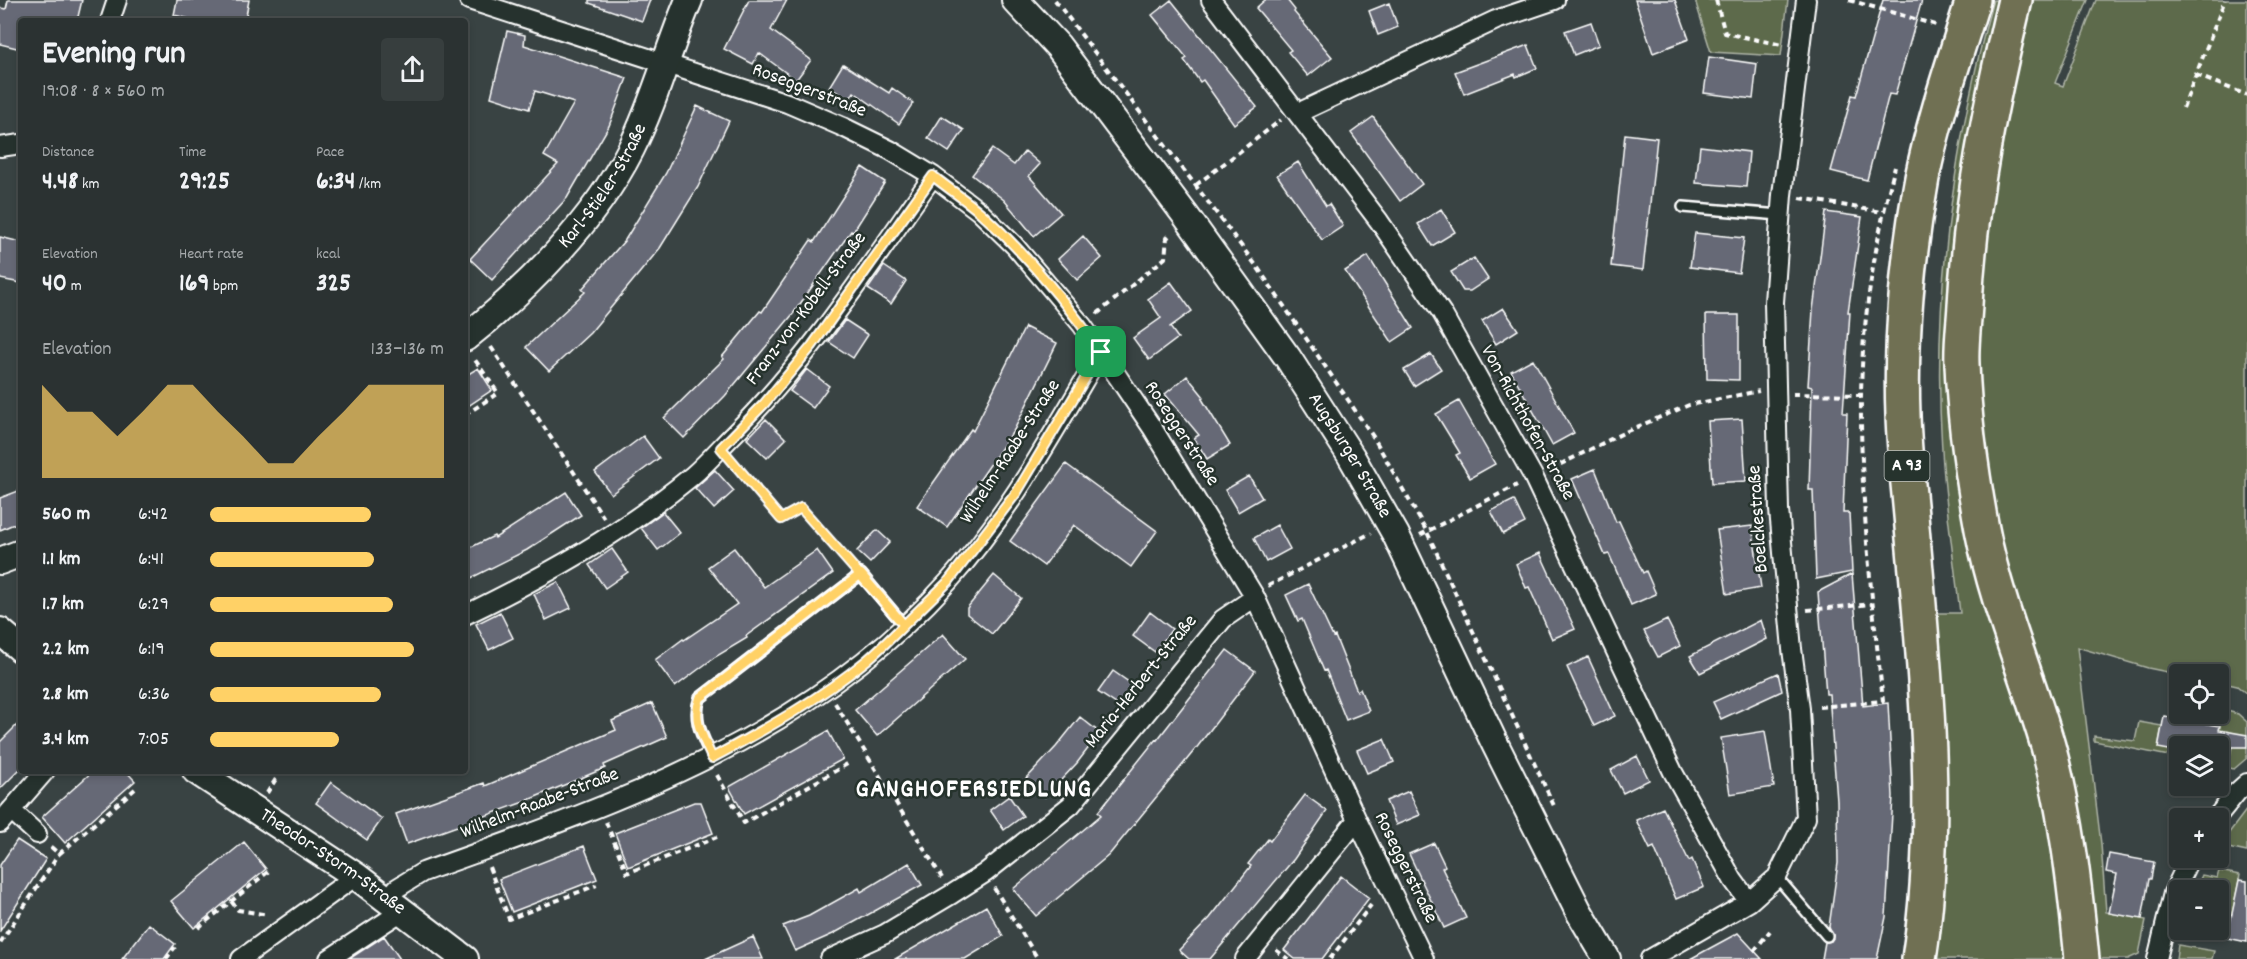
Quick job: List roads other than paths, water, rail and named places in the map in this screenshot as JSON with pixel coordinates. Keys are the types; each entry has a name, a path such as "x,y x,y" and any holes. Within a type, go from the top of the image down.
{"highway":[{"name":"A 93","path":"1919,959 1926,903 1931,812 1926,680 1903,414 1905,295 1922,178 1947,83 1973,0"},
{"path":"2015,0 1994,85 1978,175 1967,260 1962,363 1970,451 1983,532 2005,613 2048,747 2064,818 2082,959"}],"street":[{"path":"111,18 117,0"},
{"name":"Roseggerstraße","path":"469,0 489,3 665,64 787,103 890,150 933,176 979,212 1014,245 1083,325 1153,429 1255,597 1357,820 1424,959"},
{"name":"Karl-Stieler-Straße","path":"472,340 535,277 615,178 631,148 689,0"},
{"name":"Augsburger Straße","path":"1015,0 1058,46 1173,200 1288,358 1351,456 1396,535 1495,744 1578,910 1606,959"},
{"name":"Von-Richthofen-Straße","path":"1211,0 1379,221 1442,313 1533,476 1672,772 1733,880 1749,902"},
{"path":"1298,113 1496,20 1555,0"},
{"name":"Boelckestraße","path":"1650,959 1749,902 1777,878 1806,818 1800,709 1779,510 1774,302 1782,195 1806,0"},
{"path":"0,147 18,144"},
{"name":"Franz-von-Kobell-Straße","path":"468,614 529,584 614,534 693,475 764,404 812,346 933,176"},
{"name":"Wilhelm-Raabe-Straße","path":"329,959 395,905 397,888 423,872 600,807 710,759 773,725 867,660 948,582 1017,492 1101,352"},
{"path":"0,561 18,555"},
{"name":"Maria-Herbert-Straße","path":"830,959 885,934 985,873 1071,805 1222,619 1255,597"},
{"path":"0,631 18,646"},
{"path":"37,834 5,816 42,774"},
{"name":"Theodor-Storm-Straße","path":"200,774 356,876 465,959"},
{"path":"2225,808 2247,783"},
{"path":"1245,959 1357,820"},
{"path":"2157,959 2173,893 2185,868"},
{"path":"241,959 356,876"}],"lane":[{"path":"1683,207 1780,215"},
{"path":"710,759 696,720 696,709 700,698 861,574 904,625"},
{"path":"1777,878 1827,936"}],"district":[{"name":"GANGHOFERSIEDLUNG","path":"974,790"}]}
